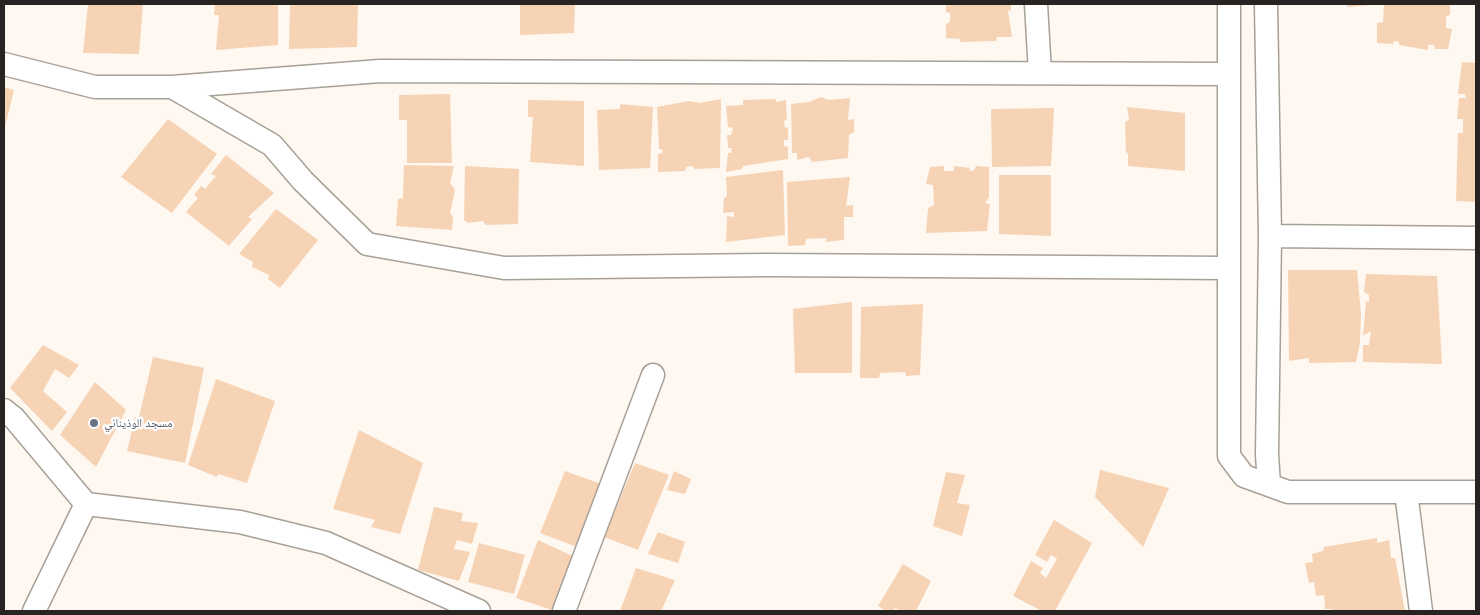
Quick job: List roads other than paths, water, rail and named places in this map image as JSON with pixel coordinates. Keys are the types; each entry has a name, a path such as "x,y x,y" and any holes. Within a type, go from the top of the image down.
{"street":[{"path":"1036,4 1040,73"},
{"path":"1229,4 1229,456 1244,476 1288,492 1476,492"},
{"path":"1266,4 1270,236 1267,454 1269,485"},
{"path":"4,64 95,87 172,87 380,71 1229,74"},
{"path":"172,87 272,145 303,181 367,244 495,266 766,265 1229,268"},
{"path":"1270,236 1476,238"},
{"path":"564,611 653,375"},
{"path":"4,410 14,418 86,504 240,522 326,543 479,611"},
{"path":"1406,492 1421,611"},
{"path":"34,611 86,504"}],"place":[{"name":"مسجد الوذيناني","path":"94,423"}]}
